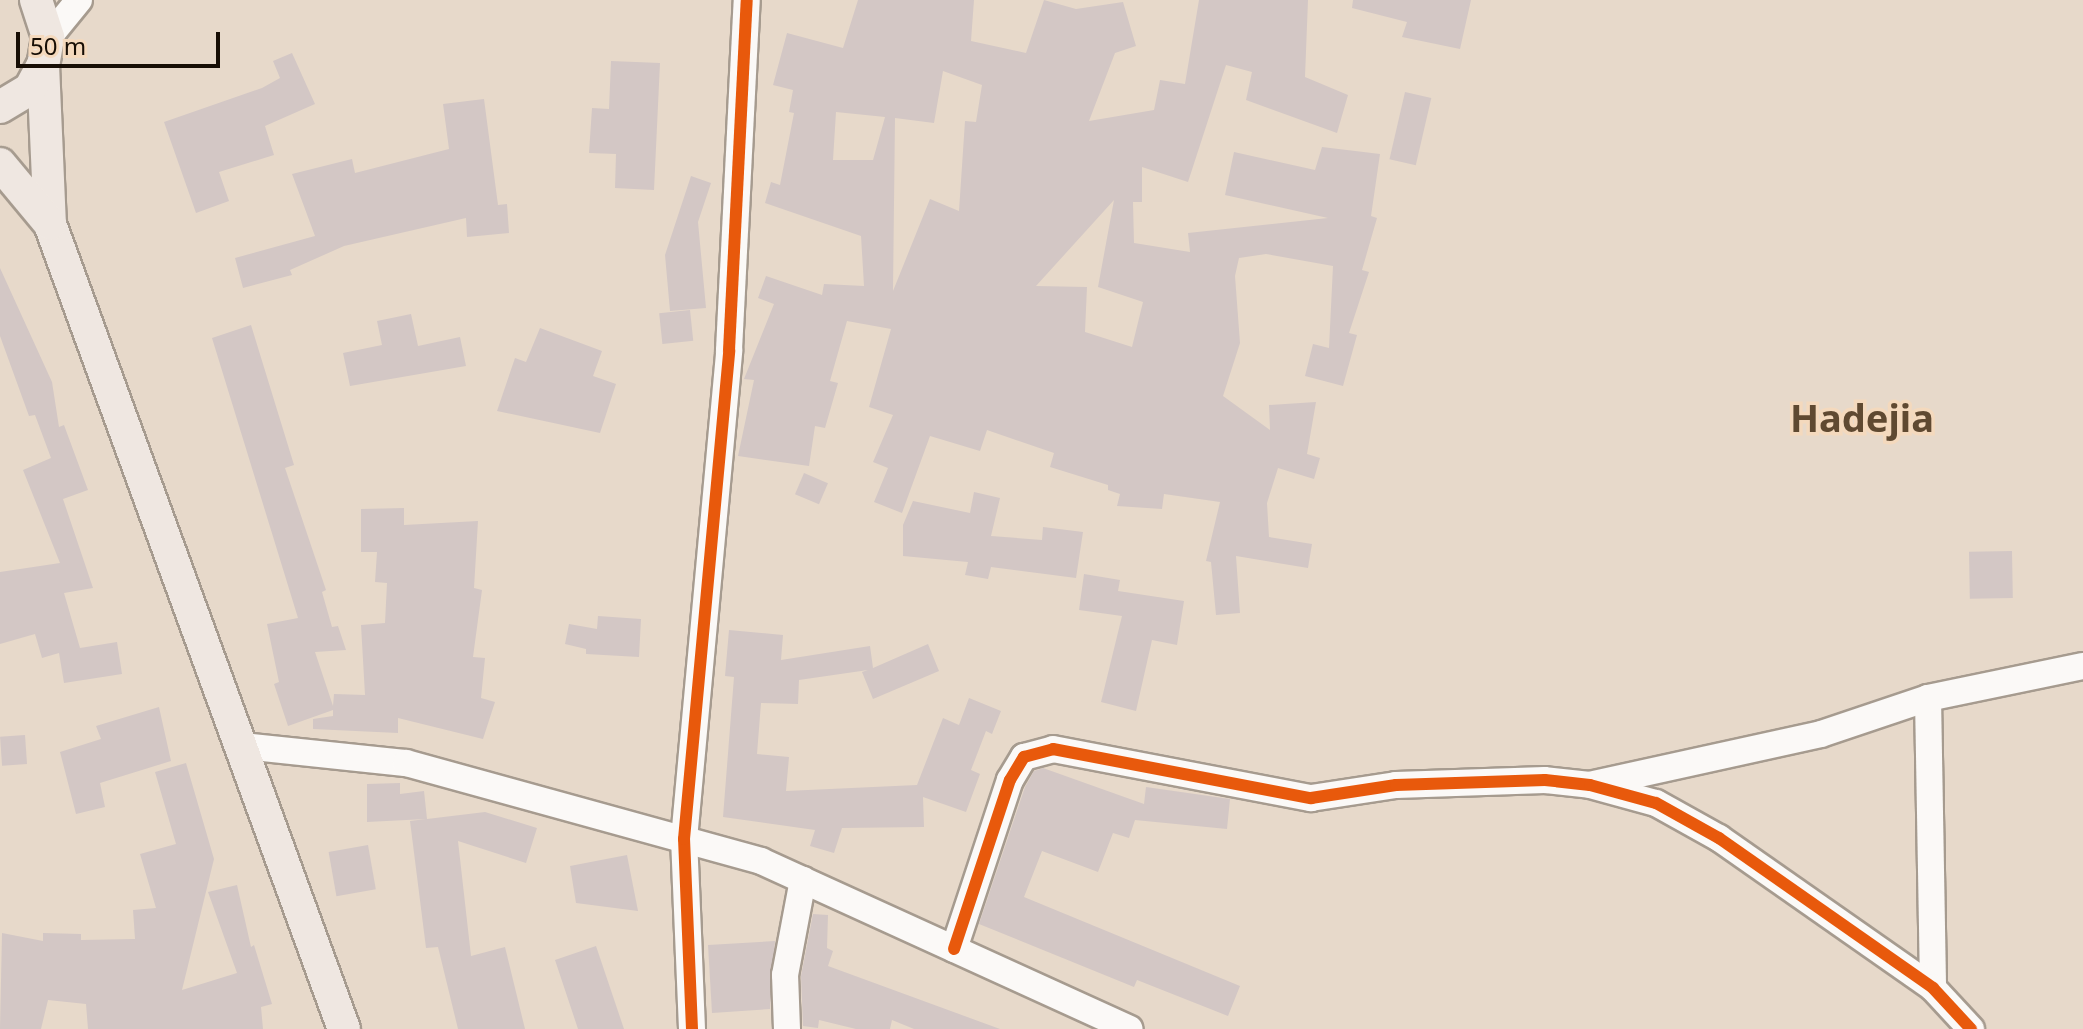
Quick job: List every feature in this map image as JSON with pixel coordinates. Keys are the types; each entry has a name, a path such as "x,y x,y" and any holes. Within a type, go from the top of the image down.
{"main road":[{"path":"36,0 46,52 50,224 344,1029"},
{"path":"0,107 30,89 46,52"},
{"path":"0,164 50,224"}],"street":[{"path":"46,52 79,0"},
{"path":"692,1029 684,839 729,350 747,0"},
{"path":"1590,785 1821,734 1928,698 2083,666"},
{"path":"1928,698 1933,988"},
{"path":"243,746 406,763 761,861 1130,1029"},
{"path":"954,949 1010,780 1024,757 1053,749 1311,798 1396,785 1545,780 1590,785 1656,803 1719,838 1933,988 1971,1029"},
{"path":"787,1029 785,975 803,880"}],"building":[{"path":"858,0 974,0 971,41 1026,53 1044,0 1076,9 1123,2 1136,46 1115,53 1089,121 1154,110 1160,80 1185,84 1199,0 1308,0 1305,77 1348,95 1337,133 1246,100 1252,72 1226,65 1188,182 1142,167 1142,202 1133,202 1134,243 1190,252 1188,233 1328,218 1225,195 1234,152 1315,170 1322,147 1380,154 1371,216 1377,218 1362,270 1369,272 1349,333 1357,335 1343,386 1305,376 1313,344 1329,348 1333,266 1266,254 1239,258 1235,276 1240,343 1223,396 1270,430 1269,405 1316,402 1307,454 1320,458 1314,479 1278,468 1267,503 1269,537 1312,544 1308,568 1236,556 1240,613 1216,615 1211,562 1206,561 1220,502 1164,494 1162,509 1117,506 1120,494 1108,490 1108,485 1050,467 1054,453 987,430 980,451 930,436 902,513 874,502 888,468 873,462 893,415 869,407 891,329 847,321 830,381 838,383 825,428 815,426 809,466 738,456 754,380 744,379 774,304 758,298 766,276 822,295 824,284 864,286 861,236 765,203 771,182 780,185 794,113 789,112 793,90 773,85 787,33 843,48","holes":["943,71 982,85 976,122 965,121 959,211 930,199 893,291 895,118 934,123","836,112 885,117 873,160 833,160","1114,200 1098,287 1143,302 1132,347 1085,332 1087,287 1036,286"]},
{"path":"1353,0 1471,0 1460,49 1402,37 1407,22 1352,8"},
{"path":"292,53 315,104 265,126 274,155 219,172 229,201 196,213 164,122 262,88 280,78 273,61"},
{"path":"611,61 660,63 654,190 615,188 616,154 589,153 592,108 609,109"},
{"path":"1405,92 1431,98 1416,165 1389,159"},
{"path":"484,99 498,205 507,204 509,233 467,237 466,218 344,246 290,270 292,275 243,288 235,258 315,236 292,174 352,159 355,173 449,149 443,104"},
{"path":"691,176 711,183 698,222 706,308 670,311 665,255"},
{"path":"0,268 52,382 59,427 64,425 88,490 63,499 93,588 64,593 80,648 117,642 122,674 64,683 59,653 42,658 35,634 0,644 0,572 60,563 23,470 51,458 35,415 29,416 0,336"},
{"path":"690,310 693,341 662,344 659,313"},
{"path":"411,314 418,346 460,337 466,366 350,386 343,353 382,345 377,321"},
{"path":"251,325 294,465 285,468 326,590 322,592 332,627 338,626 346,650 315,652 333,706 334,694 365,695 361,625 385,623 387,583 375,582 377,552 361,552 361,509 404,508 404,525 478,521 474,588 482,590 473,657 485,658 481,698 495,702 483,739 398,718 398,733 313,729 313,719 333,716 333,710 288,726 274,684 279,682 267,624 298,618 212,338"},
{"path":"540,328 602,351 593,376 616,384 600,433 497,411 515,358 526,362"},
{"path":"804,473 828,483 819,504 795,494"},
{"path":"974,492 1000,498 991,536 1042,540 1043,527 1083,532 1076,578 991,567 988,579 965,575 968,562 903,556 903,525 913,501 970,513"},
{"path":"2012,551 2013,598 1970,599 1969,552"},
{"path":"1084,574 1120,580 1118,591 1184,601 1177,645 1152,640 1136,711 1101,702 1122,616 1079,610"},
{"path":"598,616 641,619 639,657 586,654 586,649 565,644 569,624 597,629"},
{"path":"729,630 783,635 781,660 870,646 873,668 928,644 939,671 873,699 862,672 868,670 799,680 798,704 761,703 757,754 789,757 786,791 917,785 943,718 959,725 969,698 1001,711 992,734 986,731 971,770 980,774 966,812 923,797 924,827 842,828 834,853 810,846 815,830 723,817 734,677 725,676"},
{"path":"159,707 171,761 100,783 105,807 76,814 60,752 101,739 96,726"},
{"path":"25,735 27,764 2,766 0,737"},
{"path":"186,763 214,859 182,990 237,973 208,892 237,885 251,947 254,945 272,1004 261,1007 263,1029 88,1029 86,1004 48,1000 41,1029 0,1029 2,933 43,941 43,933 81,934 81,940 135,939 133,910 156,908 140,854 176,844 155,772"},
{"path":"1043,768 1144,804 1146,787 1230,799 1227,829 1135,820 1129,838 1113,833 1098,872 1042,851 1024,897 1240,986 1228,1016 1137,980 1134,987 979,924 1025,787 1034,771"},
{"path":"400,783 400,794 424,791 427,819 485,812 537,828 526,863 458,841 471,956 505,947 525,1029 458,1029 438,947 426,948 410,821 426,819 367,822 367,784"},
{"path":"368,845 376,889 336,896 329,852"},
{"path":"627,855 638,911 576,903 570,866"},
{"path":"813,914 828,915 827,948 833,951 828,966 1000,1029 914,1029 892,1020 890,1029 856,1029 819,1020 818,1028 803,1026 801,976"},
{"path":"775,941 770,1009 712,1013 708,945"},
{"path":"596,946 624,1029 578,1029 555,960"}],"cycle path":[{"path":"692,1029 684,839 729,350 747,0"},
{"path":"954,949 1010,780 1024,757 1053,749 1311,798 1396,785 1545,780 1590,785 1656,803 1719,838 1933,988 1971,1029"}],"district":[{"name":"Hadejia","path":"1862,418"}]}
